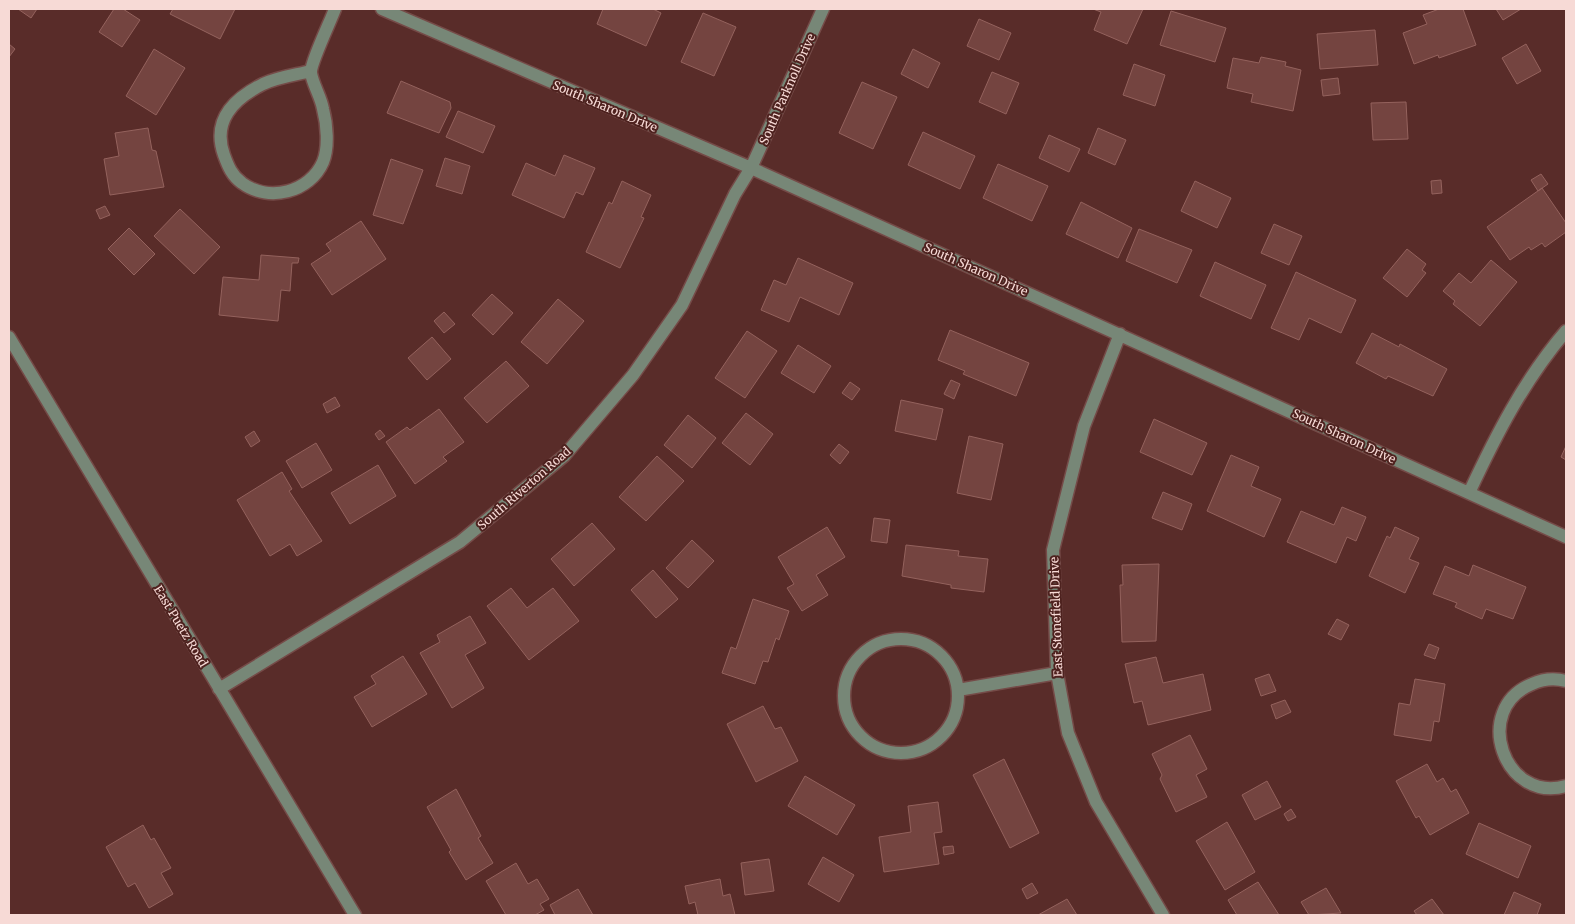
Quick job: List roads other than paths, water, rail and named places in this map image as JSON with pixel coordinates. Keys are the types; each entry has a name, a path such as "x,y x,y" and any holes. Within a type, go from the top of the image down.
{"street":[{"path":"311,71 262,85 236,102 226,113 220,124 219,135 222,150 228,166 242,183 255,190 271,193 286,192 309,182 316,174 323,160 326,144 324,110 311,71 335,9"},
{"name":"South Sharon Drive","path":"382,9 750,168 1566,537"},
{"name":"South Parknoll Drive","path":"750,168 823,9"},
{"name":"South Riverton Road","path":"219,689 460,542 564,456 633,375 682,305 750,168"},
{"path":"1470,493 1510,410 1529,378 1566,331"},
{"name":"East Stonefield Drive","path":"1120,334 1084,426 1053,550 1057,673 1068,733 1096,802 1163,915"},
{"name":"East Puetz Road","path":"9,337 354,915"},
{"path":"892,639 910,640 928,645 942,657 953,672 958,690 956,709 949,727 936,741 919,750 900,753 881,750 864,740 852,726 844,708 844,689 849,671 859,656 874,645 892,639"},
{"path":"958,690 1057,673"},
{"path":"1566,681 1560,679 1541,680 1524,687 1510,700 1501,716 1499,734 1502,753 1511,769 1526,781 1542,787 1566,786"}]}
